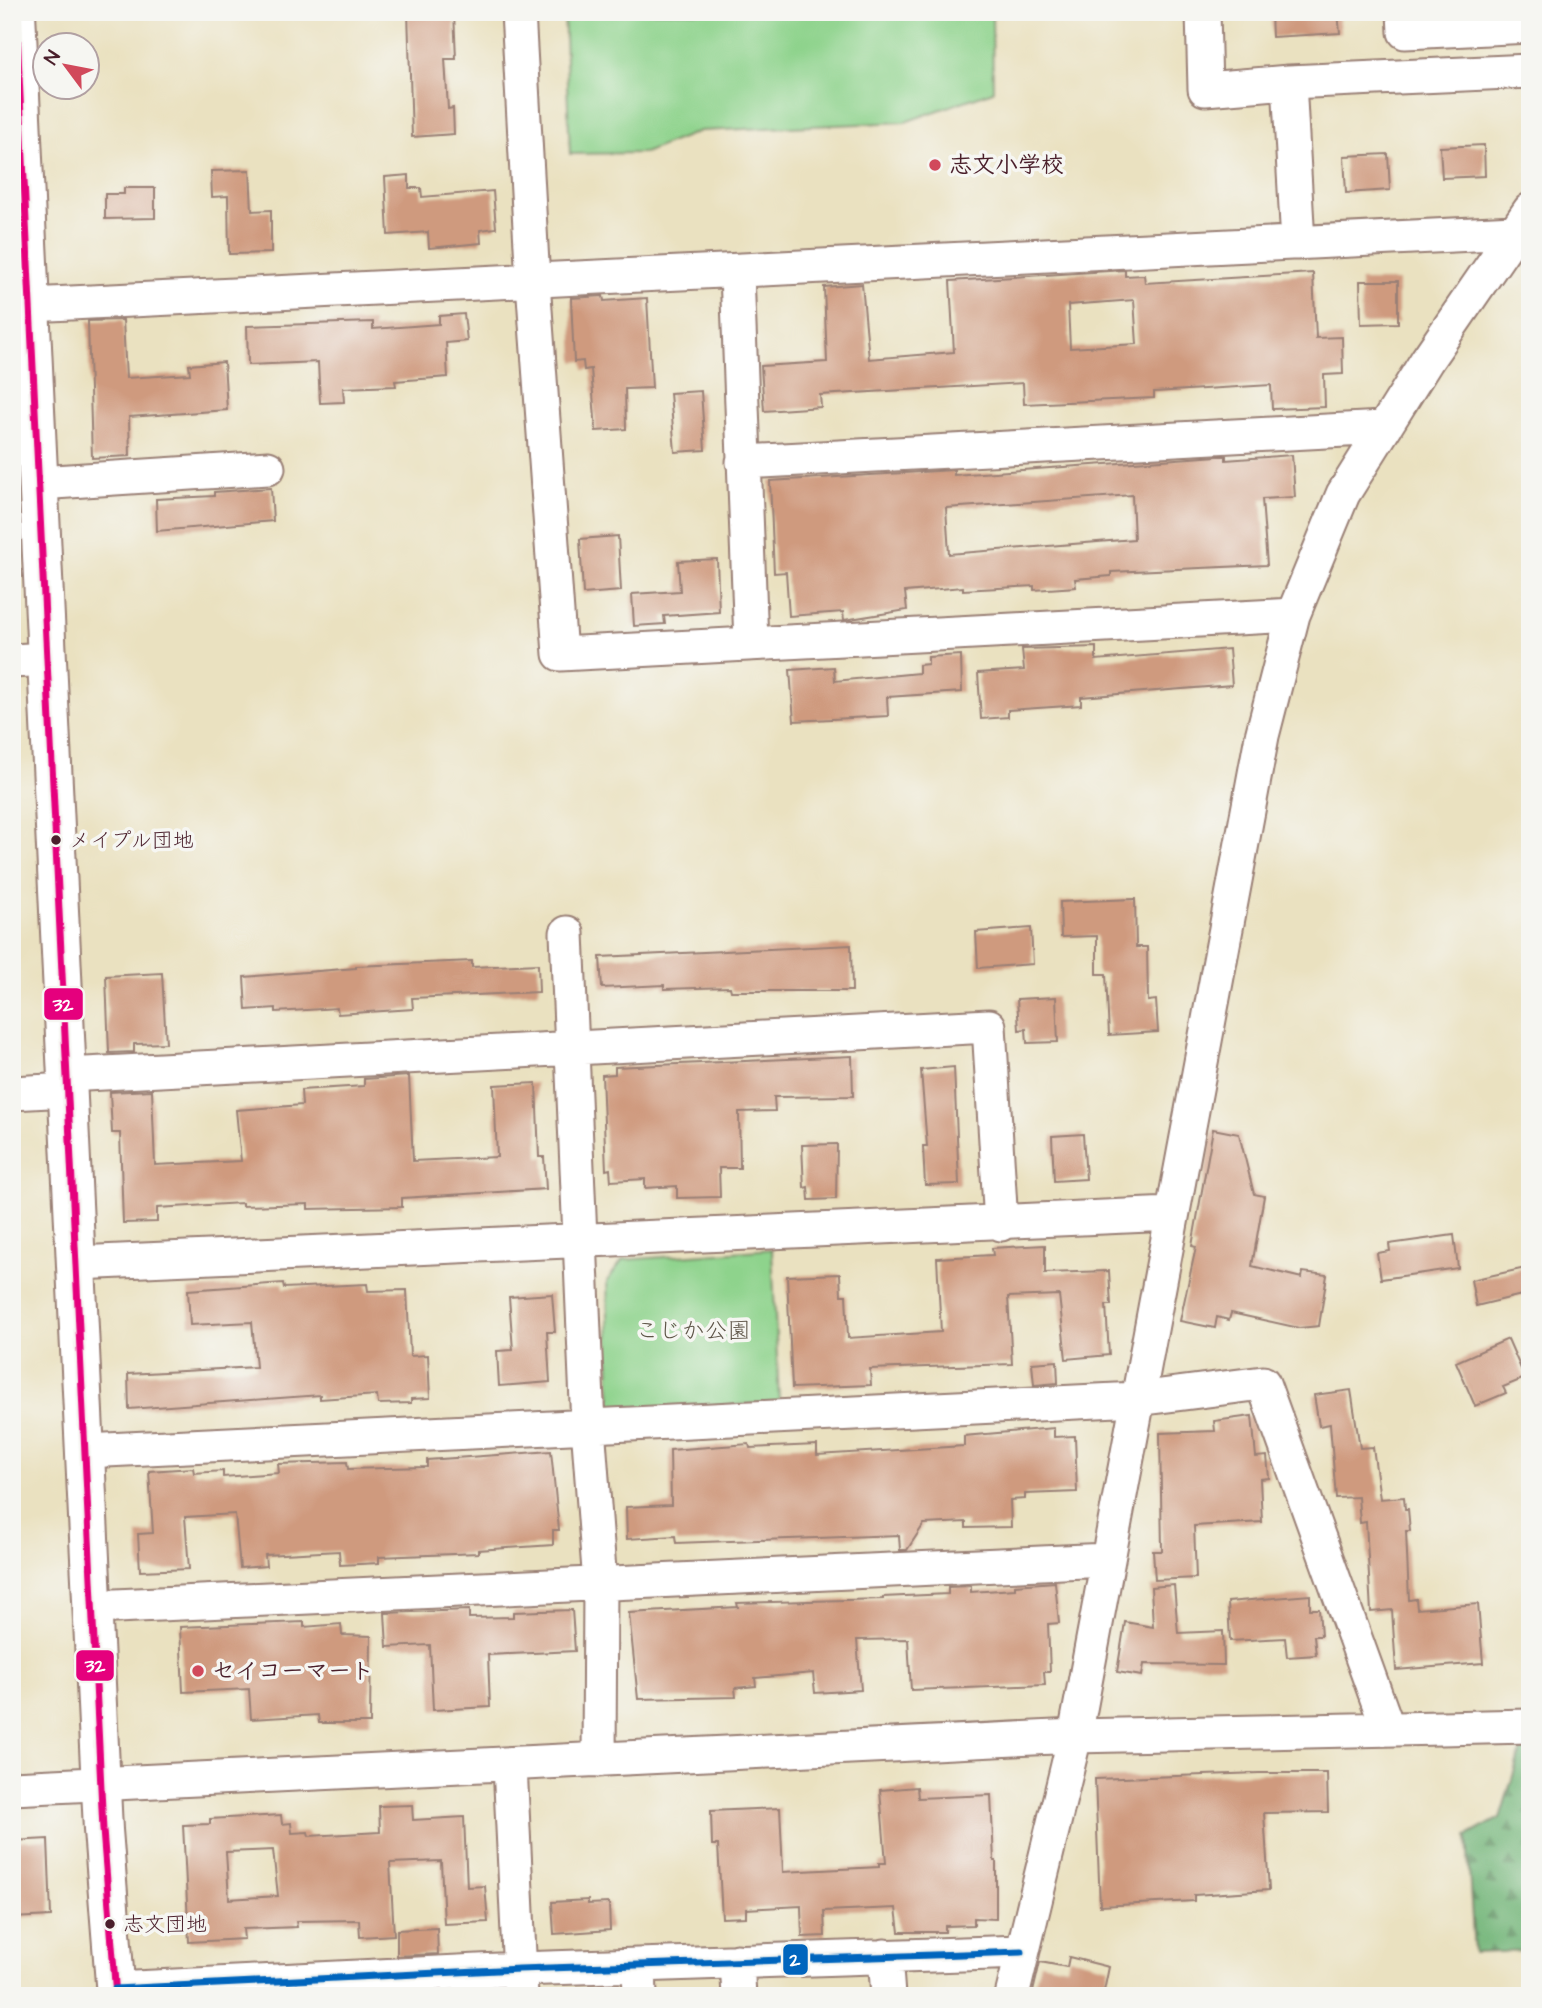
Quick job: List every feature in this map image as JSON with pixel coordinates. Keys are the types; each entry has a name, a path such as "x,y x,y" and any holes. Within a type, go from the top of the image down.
{"main road":[{"path":"16,12 19,219 30,305 39,482 30,660 68,1083 101,1782 116,1992"}],"street":[{"path":"518,12 533,282 560,654 1293,615"},
{"path":"1203,12 1205,89 1289,82 1530,71"},
{"path":"1405,77 1404,22 1530,26"},
{"path":"1289,82 1298,243"},
{"path":"30,305 737,273 1298,243 1522,221"},
{"path":"1012,1996 1075,1736 1262,736 1293,615 1343,494 1383,428 1522,221"},
{"path":"737,273 751,643"},
{"path":"743,462 1383,428"},
{"path":"39,482 268,468"},
{"path":"568,933 588,1426 600,1584 599,1760"},
{"path":"12,1093 68,1083 989,1026 1001,1224"},
{"path":"77,1264 1001,1224 1172,1214"},
{"path":"86,1451 1136,1399 1263,1383 1388,1729"},
{"path":"94,1607 1107,1560"},
{"path":"12,1788 1075,1736 1530,1726"},
{"path":"510,1765 520,1982"},
{"path":"116,1992 639,1980 737,1961 1022,1952"},
{"path":"885,1956 888,1996"},
{"path":"737,1961 739,1996"}],"green space":[{"path":"564,12 992,12 993,91 905,122 700,131 644,153 570,154"},
{"name":"こじか公園","path":"772,1249 779,1402 611,1414 607,1281 623,1260"},
{"path":"1530,1749 1530,1951 1474,1953 1467,1836 1500,1818 1521,1750"}],"building":[{"path":"408,12 454,12 456,59 445,59 448,109 453,108 454,134 412,137"},
{"path":"1271,12 1338,12 1340,33 1272,37"},
{"path":"1484,145 1485,176 1442,178 1440,147"},
{"path":"1388,154 1390,190 1346,193 1344,156"},
{"path":"250,170 252,211 271,210 271,253 229,254 228,196 212,197 211,171"},
{"path":"409,175 409,188 421,188 422,197 493,191 496,228 480,230 481,243 429,248 428,232 388,235 385,177"},
{"path":"124,188 155,188 155,218 105,219 105,194 124,194"},
{"path":"1125,270 1125,276 1144,275 1145,283 1313,273 1316,338 1342,337 1343,374 1324,375 1325,407 1272,409 1271,385 1154,392 1154,398 1024,404 1023,383 820,395 821,407 764,411 761,366 827,362 824,287 862,284 869,359 954,352 950,281","holes":["1134,300 1137,344 1070,348 1068,305"]},
{"path":"1360,281 1398,281 1398,323 1361,324"},
{"path":"603,296 604,301 647,298 652,388 625,389 626,429 596,431 591,369 584,370 583,361 574,362 571,298"},
{"path":"464,314 467,341 446,343 448,377 395,381 396,386 343,388 344,402 320,403 318,362 248,365 247,326 373,322 373,329 439,324 439,316"},
{"path":"123,320 126,378 190,374 189,365 224,362 227,410 129,417 130,456 92,458 88,321"},
{"path":"701,391 705,450 675,452 670,393"},
{"path":"1292,455 1295,497 1262,499 1267,565 1111,572 1111,576 1075,579 1076,587 1034,590 1034,586 963,590 963,587 905,592 907,610 844,620 843,612 789,616 786,572 774,573 770,481 954,470 954,475 1218,456 1226,456 1226,460","holes":["1132,495 1134,539 949,554 946,508"]},
{"path":"271,488 273,521 157,531 156,499 214,496 214,492"},
{"path":"618,536 621,591 583,594 580,539"},
{"path":"717,559 719,612 664,616 665,624 634,626 632,594 680,591 678,561"},
{"path":"1096,647 1096,660 1229,649 1232,685 1081,697 1081,705 1008,710 1008,717 981,719 978,673 1024,670 1022,649"},
{"path":"961,655 962,692 887,697 888,716 794,721 790,670 834,667 835,681 919,673 919,665 928,664 928,657"},
{"path":"1135,899 1136,947 1147,947 1148,1001 1156,1000 1158,1032 1109,1035 1106,974 1097,974 1097,936 1061,937 1060,902"},
{"path":"1031,928 1033,964 978,968 976,932"},
{"path":"851,945 852,991 731,991 730,987 664,989 664,985 602,988 600,957"},
{"path":"472,961 472,967 538,964 539,992 412,998 413,1009 338,1014 337,1008 276,1012 276,1008 246,1010 244,977 356,966"},
{"path":"162,973 166,1043 134,1044 134,1052 109,1053 106,976"},
{"path":"1056,997 1058,1042 1027,1043 1026,1029 1019,1030 1017,999"},
{"path":"852,1056 853,1096 774,1097 775,1111 739,1112 740,1168 719,1168 720,1197 677,1198 677,1186 645,1188 645,1179 611,1181 610,1169 606,1170 602,1075 615,1074 615,1067"},
{"path":"954,1067 959,1184 925,1185 923,1146 927,1146 921,1070"},
{"path":"409,1076 413,1161 497,1157 494,1085 536,1083 539,1157 544,1157 546,1189 402,1198 402,1207 308,1209 308,1204 242,1206 242,1203 157,1208 157,1222 123,1223 120,1133 112,1133 110,1092 152,1090 155,1165 241,1161 236,1110 302,1105 301,1090 364,1086 364,1079"},
{"path":"1213,1129 1239,1134 1254,1194 1264,1196 1252,1266 1302,1278 1303,1272 1327,1275 1319,1326 1299,1328 1231,1313 1229,1320 1217,1317 1215,1328 1180,1321 1196,1247 1192,1246"},
{"path":"1083,1134 1086,1179 1054,1181 1052,1136"},
{"path":"837,1144 836,1199 809,1200 808,1187 804,1188 802,1145"},
{"path":"1454,1235 1458,1268 1381,1279 1377,1253 1390,1251 1389,1244"},
{"path":"1045,1245 1045,1273 1109,1271 1111,1305 1106,1305 1109,1355 1066,1359 1059,1295 1008,1297 1012,1364 870,1369 871,1385 792,1388 787,1276 840,1274 841,1295 846,1295 848,1338 941,1332 937,1258 993,1255 992,1248"},
{"path":"1530,1267 1530,1293 1476,1306 1471,1280"},
{"path":"283,1283 284,1288 367,1284 368,1291 407,1290 410,1356 428,1355 430,1398 411,1399 411,1403 378,1404 377,1395 320,1399 320,1395 129,1409 128,1374 256,1367 252,1322 190,1325 188,1290"},
{"path":"552,1294 555,1332 547,1332 550,1382 499,1386 497,1351 513,1350 509,1297"},
{"path":"1508,1339 1525,1378 1503,1387 1506,1393 1475,1406 1456,1362"},
{"path":"1057,1361 1058,1383 1034,1385 1032,1363"},
{"path":"1351,1390 1360,1448 1373,1447 1380,1499 1404,1497 1405,1509 1408,1509 1410,1531 1406,1531 1409,1600 1416,1599 1417,1609 1478,1604 1483,1663 1396,1670 1392,1610 1371,1612 1366,1522 1360,1523 1358,1497 1336,1498 1330,1424 1319,1426 1314,1395"},
{"path":"1252,1416 1256,1457 1267,1456 1269,1478 1260,1479 1262,1522 1194,1526 1196,1578 1155,1580 1153,1551 1162,1551 1160,1433 1215,1431 1214,1421"},
{"path":"1054,1428 1054,1437 1075,1436 1077,1492 1025,1494 1025,1499 1010,1500 1011,1527 966,1528 966,1522 924,1524 907,1550 900,1550 899,1535 676,1543 675,1536 627,1539 626,1507 671,1505 670,1450 749,1444 750,1448 817,1445 817,1455 964,1446 964,1436"},
{"path":"551,1451 559,1530 553,1530 553,1545 478,1550 478,1553 379,1557 379,1563 340,1565 339,1551 265,1555 266,1566 240,1568 235,1514 185,1517 189,1569 140,1571 138,1534 153,1533 149,1471 193,1468 194,1473 223,1471 223,1477 279,1473 278,1464 347,1462 348,1469 427,1467 427,1460"},
{"path":"1055,1582 1059,1623 1048,1624 1050,1672 1044,1672 1045,1685 911,1690 908,1639 857,1640 861,1690 815,1693 813,1673 755,1678 756,1686 735,1688 736,1697 638,1699 629,1613 738,1607 737,1603 883,1599 948,1594 948,1587 971,1586 971,1592 1015,1589 1015,1585"},
{"path":"1174,1585 1178,1633 1223,1631 1224,1665 1144,1664 1142,1676 1117,1672 1125,1622 1153,1627 1151,1587"},
{"path":"1310,1595 1310,1609 1319,1609 1321,1636 1314,1636 1316,1655 1287,1657 1285,1638 1230,1641 1228,1602"},
{"path":"469,1610 469,1618 513,1617 513,1612 572,1610 575,1651 488,1655 490,1707 433,1710 430,1645 387,1647 385,1613"},
{"path":"304,1622 304,1627 341,1624 342,1635 371,1636 370,1723 319,1723 318,1715 251,1719 249,1689 183,1692 180,1627"},
{"path":"1327,1773 1328,1812 1264,1813 1269,1890 1194,1895 1194,1901 1100,1906 1095,1779"},
{"path":"917,1787 918,1798 991,1795 996,1861 996,1919 974,1918 974,1925 945,1926 945,1932 899,1932 896,1908 824,1911 825,1936 802,1937 801,1906 746,1909 746,1917 722,1918 718,1845 712,1845 711,1811 780,1808 783,1872 879,1867 879,1863 886,1863 880,1790"},
{"path":"412,1805 413,1820 464,1817 467,1887 485,1886 488,1922 444,1924 441,1861 390,1863 394,1935 360,1937 359,1920 296,1921 297,1927 243,1929 244,1939 189,1942 183,1825 210,1824 210,1819 281,1815 282,1824 291,1823 292,1833 308,1832 309,1836 380,1832 379,1806","holes":["273,1850 278,1896 229,1899 226,1852"]},
{"path":"48,1839 51,1916 12,1918 12,1841"},
{"path":"588,1900 588,1904 609,1903 610,1930 554,1934 552,1902"},
{"path":"437,1928 438,1954 397,1956 397,1930"},
{"path":"1069,1957 1109,1967 1103,1996 1032,1996 1040,1962 1067,1967"}],"transit line":[{"name":"32","path":"16,12 103,1830 116,1996"},
{"name":"2","path":"115,1989 519,1969 1022,1952"}],"place":[{"name":"志文小学校","path":"935,165"},
{"name":"メイプル団地","path":"56,840"},
{"name":"セイコーマート","path":"198,1671"},
{"name":"志文団地","path":"110,1924"}]}
